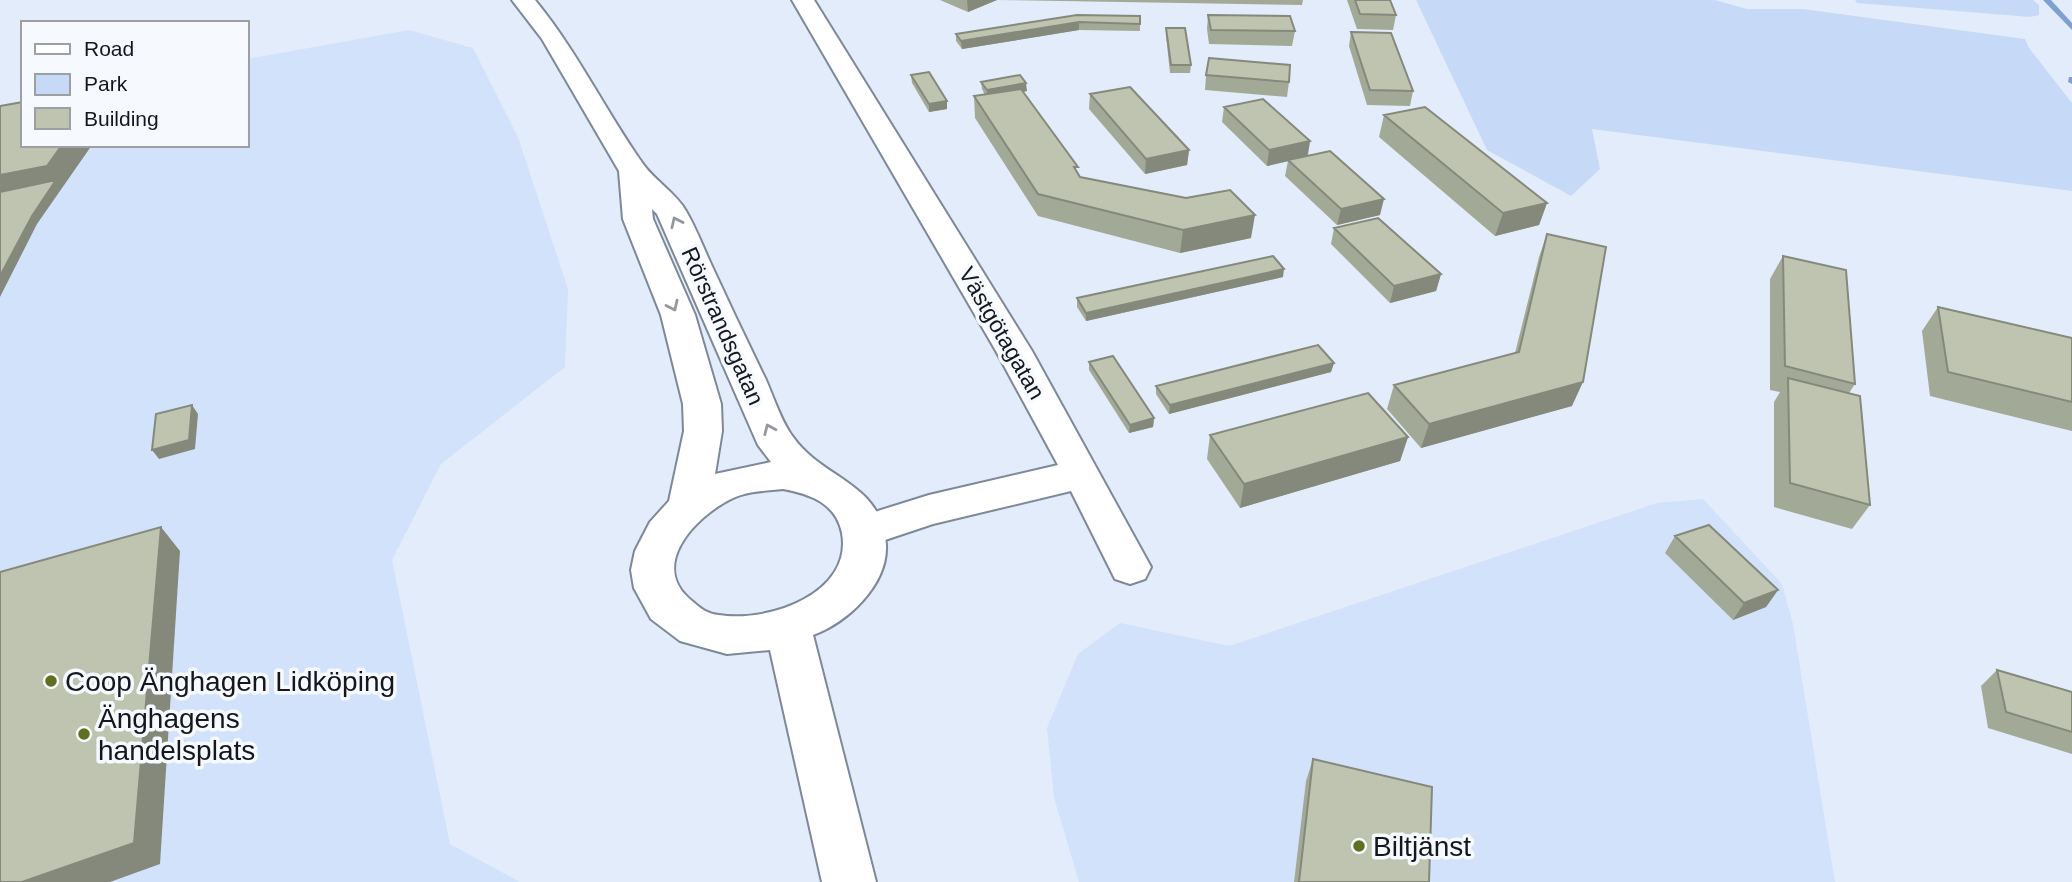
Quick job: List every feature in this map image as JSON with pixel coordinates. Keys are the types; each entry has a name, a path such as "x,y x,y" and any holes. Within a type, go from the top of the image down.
{"main road":[{"name":"Rörstrandsgatan","path":"523,0 553,37 633,171 671,211 777,446 813,480 837,492 855,509 864,531 865,548 860,567 849,586 813,617 789,628 737,636 712,633 690,625 657,595 652,572 655,549 667,527 689,504 718,488 750,478 783,475 813,480"},
{"name":"Västgötagatan","path":"803,0 1014,351 1130,567"},
{"name":"Rörstrandsgatan","path":"633,171 638,219 678,315 702,404 703,430 689,504"},
{"path":"864,531 929,510 1082,474"},
{"path":"789,628 797,672 849,882"}],"shaded area":[{"path":"409,30 473,48 518,137 568,289 565,367 441,464 392,560 450,844 520,882 0,882 0,105 21,101 21,147 248,147 248,59"},
{"path":"1703,499 1782,584 1793,624 1835,882 1079,882 1054,798 1047,728 1078,654 1120,623 1229,646 1657,503"}],"green space":[{"path":"1416,0 1715,0 1747,9 1803,9 2025,39 2029,48 2072,103 2072,191 1592,129 1600,169 1571,196 1487,150"},
{"path":"1855,0 2033,0 2039,5 2039,15 2030,17 1857,3"}],"building":[{"path":"1355,0 1390,0 1396,15 1360,14"},
{"path":"1077,15 1140,16 1140,24 1079,22 961,41 956,34"},
{"path":"1208,15 1290,16 1295,31 1211,30"},
{"path":"1166,28 1185,28 1191,65 1171,65"},
{"path":"1351,32 1391,33 1413,91 1370,90"},
{"path":"1209,58 1290,65 1289,82 1206,75"},
{"path":"929,72 947,101 929,104 911,75"},
{"path":"1020,75 1026,83 987,90 981,82"},
{"path":"1130,87 1189,150 1146,159 1090,94"},
{"path":"1021,89 1078,167 1074,167 1080,177 1186,198 1230,190 1255,215 1183,230 1038,194 974,96"},
{"path":"1263,99 1310,141 1269,150 1224,107"},
{"path":"21,102 21,147 61,147 47,166 0,175 0,106"},
{"path":"1425,107 1547,203 1503,213 1384,115"},
{"path":"1330,151 1384,199 1341,209 1288,160"},
{"path":"56,180 32,216 0,276 0,192"},
{"path":"1378,218 1441,274 1394,286 1334,228"},
{"path":"1547,234 1606,247 1583,382 1429,424 1394,385 1519,352"},
{"path":"1273,256 1284,269 1086,313 1077,298"},
{"path":"1783,256 1846,270 1855,384 1785,366"},
{"path":"1938,307 2072,338 2072,402 1948,372"},
{"path":"1318,345 1334,363 1170,405 1156,386"},
{"path":"1113,356 1154,418 1130,425 1089,362"},
{"path":"1788,378 1860,396 1870,505 1790,483"},
{"path":"1368,393 1408,437 1244,484 1210,435"},
{"path":"192,405 189,440 152,450 156,414"},
{"path":"1709,525 1778,590 1744,603 1675,536"},
{"name":"Änghagens handelsplats","path":"161,527 134,843 22,882 0,882 0,572"},
{"path":"1997,670 2072,692 2072,732 2006,712"},
{"name":"Biltjänst","path":"1313,759 1432,787 1429,882 1299,882"}],"waterway":[{"path":"2047,0 2072,28"}],"place":[{"name":"Coop Änghagen Lidköping","path":"51,681"},
{"name":"Änghagens handelsplats","path":"84,734"},
{"name":"Biltjänst","path":"1359,846"}]}
